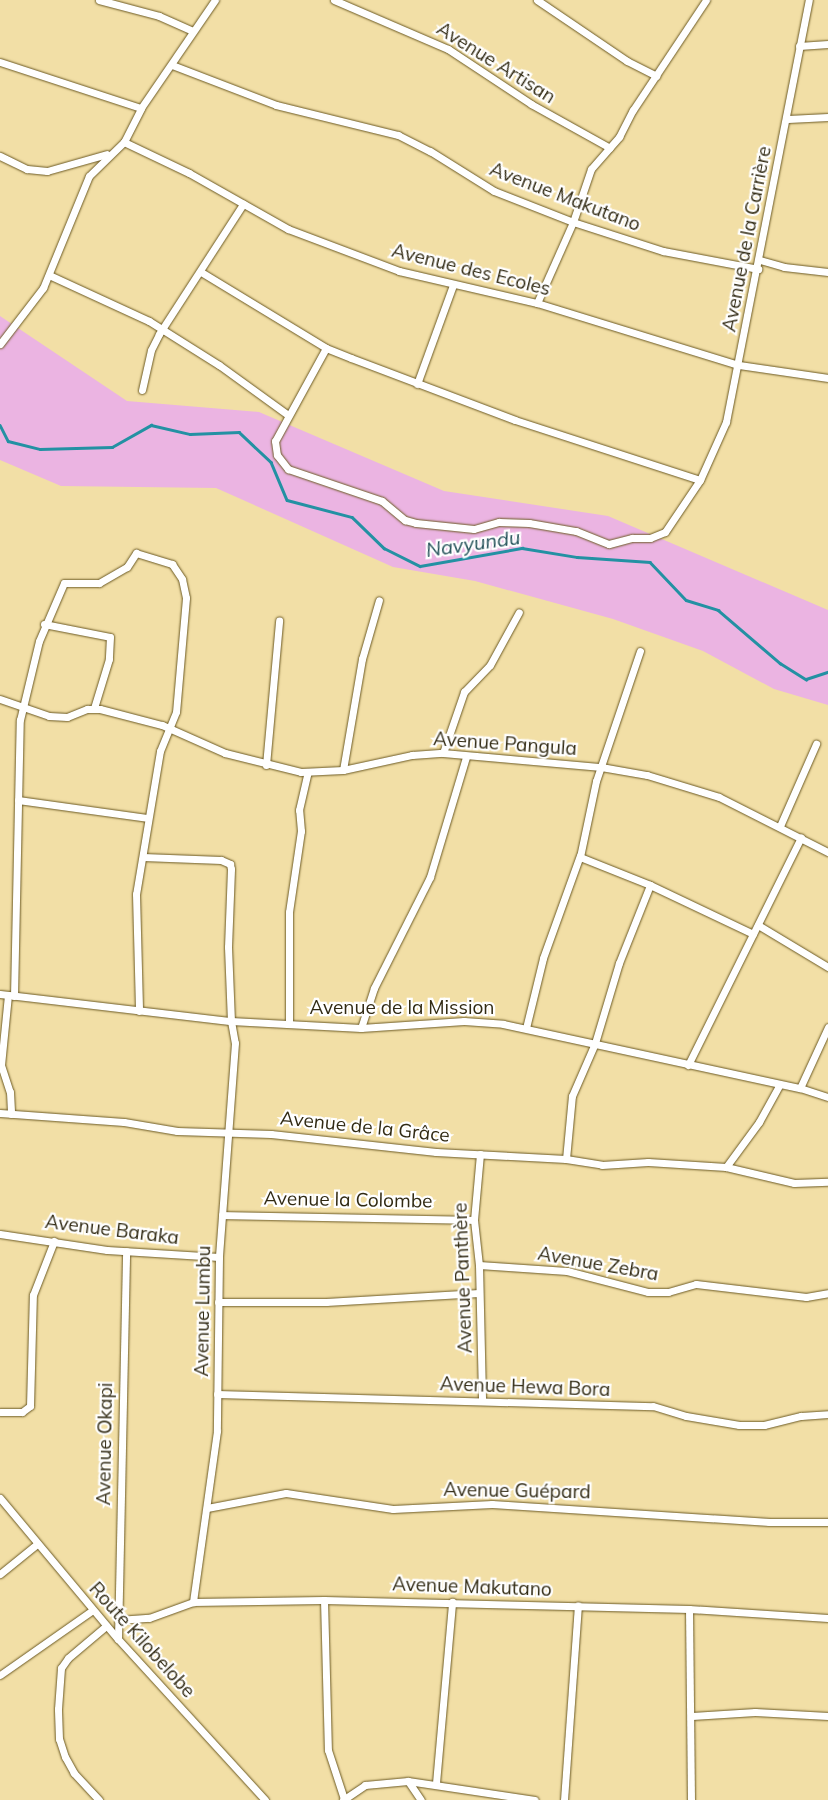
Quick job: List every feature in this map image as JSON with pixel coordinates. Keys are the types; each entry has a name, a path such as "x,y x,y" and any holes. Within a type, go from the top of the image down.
{"street":[{"path":"99,0 159,16 193,31"},
{"path":"0,344 31,308 49,275 89,176 124,142 141,108 215,0"},
{"name":"Avenue Artisan","path":"334,0 448,49 531,104 610,148"},
{"path":"537,0 627,61 656,76"},
{"path":"537,303 573,222 591,169 610,148 704,0"},
{"name":"Avenue de la Carrière","path":"288,415 275,441 277,454 288,469 382,501 405,520 474,530 499,522 530,523 576,531 599,542 616,544 632,538 650,538 665,532 700,480 726,422 788,119 799,46 809,0"},
{"path":"799,46 828,44"},
{"path":"0,62 141,108"},
{"name":"Avenue Makutano","path":"172,65 276,105 398,135 430,151 494,192 573,222 663,251 758,269"},
{"path":"788,119 828,117"},
{"name":"Avenue des Ecoles","path":"124,142 318,241 399,271 537,303 739,365 828,378"},
{"path":"0,156 27,169 47,171 112,153"},
{"path":"142,390 151,350 243,204"},
{"path":"760,260 784,267 828,272"},
{"path":"201,272 326,348 515,420 700,480"},
{"path":"49,275 164,330 288,415 326,348"},
{"path":"417,384 453,285"},
{"path":"11,1114 10,1092 1,1065 7,995 18,800 21,708 44,624 64,583 99,583 127,567 136,553 172,564 184,584 186,604 177,699 171,728 160,751 147,818 136,898 139,1011"},
{"path":"343,770 362,659 379,600"},
{"path":"443,753 464,692 490,665 519,612"},
{"path":"266,765 279,621"},
{"path":"0,699 21,708 63,717 94,708 109,659 110,637 44,624"},
{"path":"526,1028 543,958 580,855 611,727 640,651"},
{"name":"Avenue Pangula","path":"94,708 171,728 209,747 266,765 308,772 343,770 412,755 443,753 466,757 601,767 685,784 719,797 780,826 828,852"},
{"path":"780,826 816,744"},
{"path":"361,1028 378,979 430,877 466,757"},
{"path":"289,1023 289,912 301,831 299,810 308,772"},
{"path":"18,800 147,818"},
{"path":"688,1064 802,837"},
{"path":"580,855 584,860 650,885 753,934"},
{"name":"Avenue Lumbu","path":"143,857 221,860 230,864 231,1021 235,1043 219,1257 217,1431 193,1602"},
{"path":"566,1159 572,1096 595,1043 619,962 650,885"},
{"path":"758,925 828,967"},
{"name":"Avenue de la Mission","path":"7,995 231,1021 361,1028 464,1021 526,1028 800,1088 828,1097"},
{"path":"800,1088 828,1027"},
{"path":"726,1167 759,1122 780,1084"},
{"name":"Avenue de la Grâce","path":"0,1113 124,1122 177,1131 228,1132 480,1154 566,1159 602,1165 648,1162 726,1167 794,1182 828,1182"},
{"name":"Avenue Panthère","path":"480,1154 474,1220 479,1265 482,1401"},
{"name":"Avenue la Colombe","path":"222,1215 474,1220"},
{"name":"Avenue Baraka","path":"0,1234 126,1251 219,1257"},
{"path":"0,1412 22,1412 30,1406 33,1294 54,1241"},
{"name":"Avenue Okapi","path":"118,1639 126,1251"},
{"name":"Avenue Zebra","path":"479,1265 567,1271 648,1292 668,1292 696,1284 806,1296 828,1293"},
{"path":"218,1302 326,1302 479,1293"},
{"name":"Avenue Hewa Bora","path":"217,1394 653,1406 686,1416 739,1425 764,1425 801,1416 828,1414"},
{"name":"Avenue Guépard","path":"207,1508 286,1493 393,1509 492,1504 769,1522 828,1522"},
{"name":"Route Kilobelobe","path":"0,1498 106,1626 265,1800"},
{"path":"0,1574 37,1544"},
{"path":"324,1600 328,1750 344,1800 365,1785 408,1781 535,1800"},
{"name":"Avenue Makutano","path":"118,1620 148,1618 193,1602 324,1600 689,1609 828,1618"},
{"path":"436,1784 452,1602"},
{"path":"564,1800 578,1606"},
{"path":"689,1609 692,1716 691,1800"},
{"path":"0,1675 93,1610"},
{"path":"99,1800 74,1772 61,1749 58,1709 61,1668 68,1658 106,1626"},
{"path":"692,1716 755,1712 828,1716"},
{"path":"408,1781 420,1800"}],"shaded area":[{"path":"0,316 127,401 259,412 444,491 608,516 828,610 828,705 774,689 703,651 613,619 475,581 393,567 216,488 61,486 0,460"}],"waterway":[{"name":"Navyundu","path":"0,425 8,441 40,449 112,447 151,425 190,434 239,432 271,462 287,500 352,517 384,548 420,566 522,548 577,557 650,562 686,600 718,610 780,663 806,679 828,672"}]}
